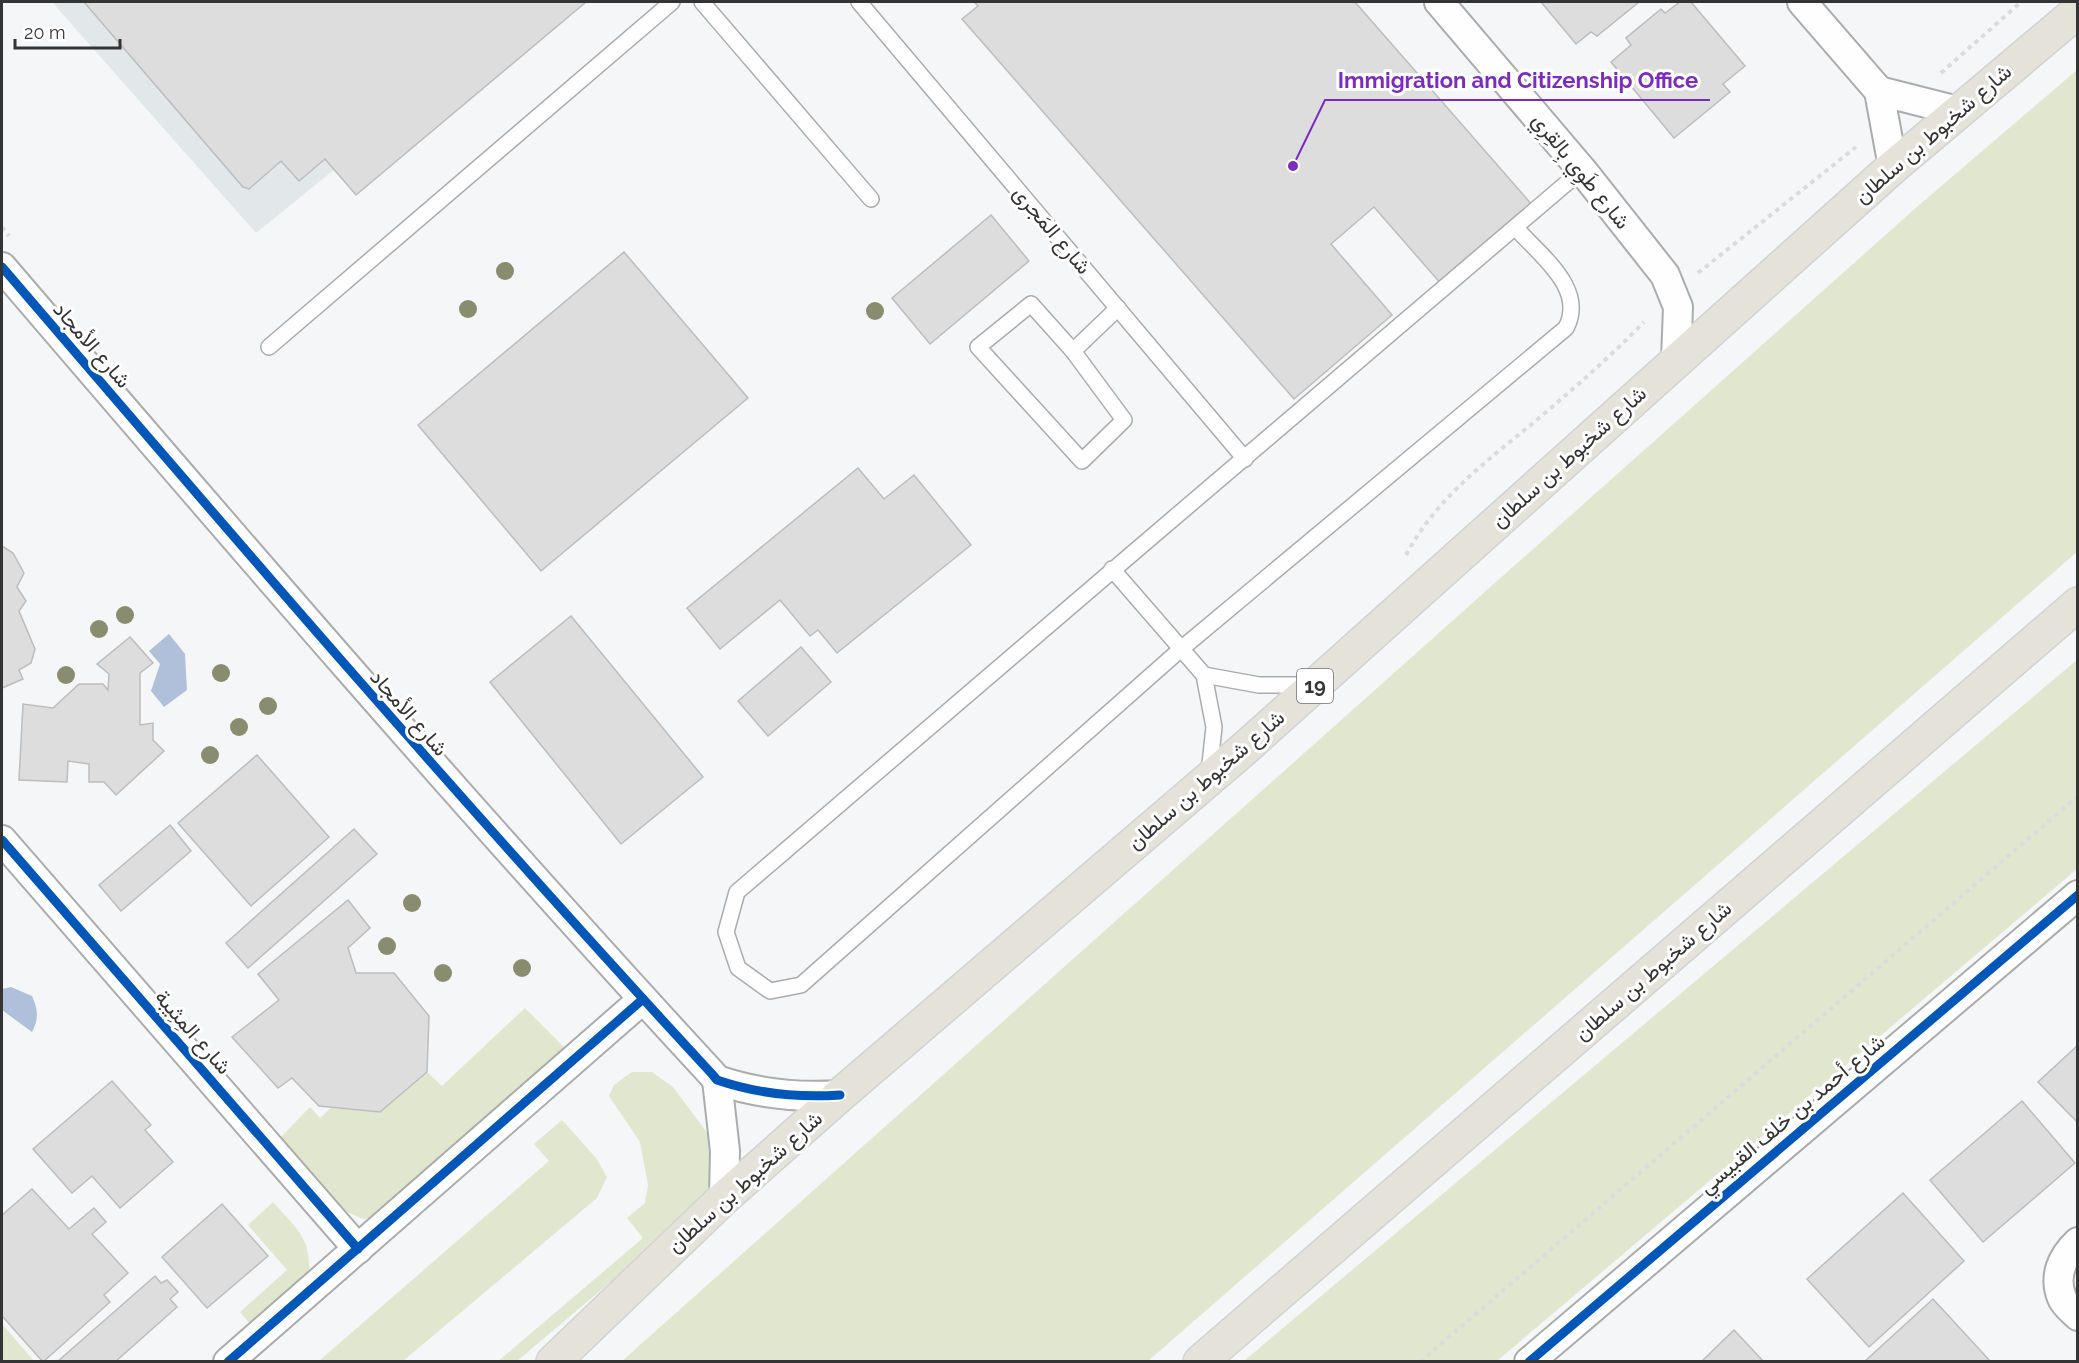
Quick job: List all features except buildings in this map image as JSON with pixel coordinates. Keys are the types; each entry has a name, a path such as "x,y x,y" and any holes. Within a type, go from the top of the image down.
{"main road":[{"name":"شارع شخبوط بن سلطان","path":"553,1362 724,1198 840,1095 1316,685 1893,167 2078,11"},
{"name":"شارع شخبوط بن سلطان","path":"1200,1362 2078,604"}],"street":[{"name":"شارع طَوِي بِالقِرِي","path":"1439,2 1582,170 1665,275 1674,292 1678,307 1676,360"},
{"path":"1802,2 1879,91 1893,167"},
{"path":"1879,91 1911,101 1958,111"},
{"name":"شارع الأمجاد","path":"2,267 414,746 717,1080"},
{"name":"شارع المِثِيبة","path":"2,840 358,1248"},
{"name":"شارع أحمد بن خلف القبيسي","path":"1529,1362 2078,895"},
{"path":"228,1362 643,999"},
{"path":"724,1198 724,1143 717,1080 773,1094 840,1095"},
{"path":"2078,1242 2064,1255 2059,1274 2062,1299 2078,1316"}],"lane":[{"path":"269,347 672,2"},
{"path":"702,2 871,199"},
{"name":"شارع المَجرى","path":"859,2 1245,459"},
{"path":"1515,228 1570,292 1571,317 1566,328 1181,649 801,985 770,991 738,968 726,932 737,892 1112,569 1245,459 1582,170"},
{"path":"1031,303 1072,351 1124,420 1082,461 978,347 1031,303"},
{"path":"1072,351 1118,308"},
{"path":"1112,569 1204,675 1214,728 1213,754 1207,780"},
{"path":"1204,675 1259,685 1316,685"}],"path":[{"path":"1911,101 2021,2"},
{"path":"1401,564 1419,531 1460,484 1602,366 1674,292 1886,123"},
{"path":"1420,1362 2078,795"}],"shaded area":[{"path":"52,2 541,2 256,233"}],"green space":[{"path":"2077,70 2077,552 1148,1361 622,1361 1918,206"},
{"path":"2077,660 2077,869 1497,1361 1244,1361"},
{"path":"525,1008 575,1058 391,1216 363,1219 339,1208 276,1142 310,1107 320,1118 331,1108 380,1112 427,1072 442,1086"},
{"path":"632,1072 652,1072 673,1087 714,1142 717,1171 697,1209 517,1361 497,1362 643,1238 627,1218 645,1203 648,1185 640,1142 609,1096 614,1085"},
{"path":"562,1120 596,1158 607,1177 597,1198 403,1361 319,1361 549,1161 534,1144"},
{"path":"273,1202 303,1238 308,1257 309,1285 259,1334 240,1312 287,1270 248,1225"},
{"path":"2,1324 34,1361 2,1361"}],"water":[{"path":"169,634 185,654 187,690 164,707 151,691 160,664 149,651"},
{"path":"11,987 32,996 37,1014 32,1032 2,1010 2,989"}],"cycle path":[{"path":"2,267 442,775 717,1080 747,1089 778,1094 840,1095"},
{"path":"2,840 358,1249"},
{"path":"1529,1362 2078,895"},
{"path":"228,1362 643,999"}],"place":[{"name":"Immigration and Citizenship Office","path":"1293,166"}]}
